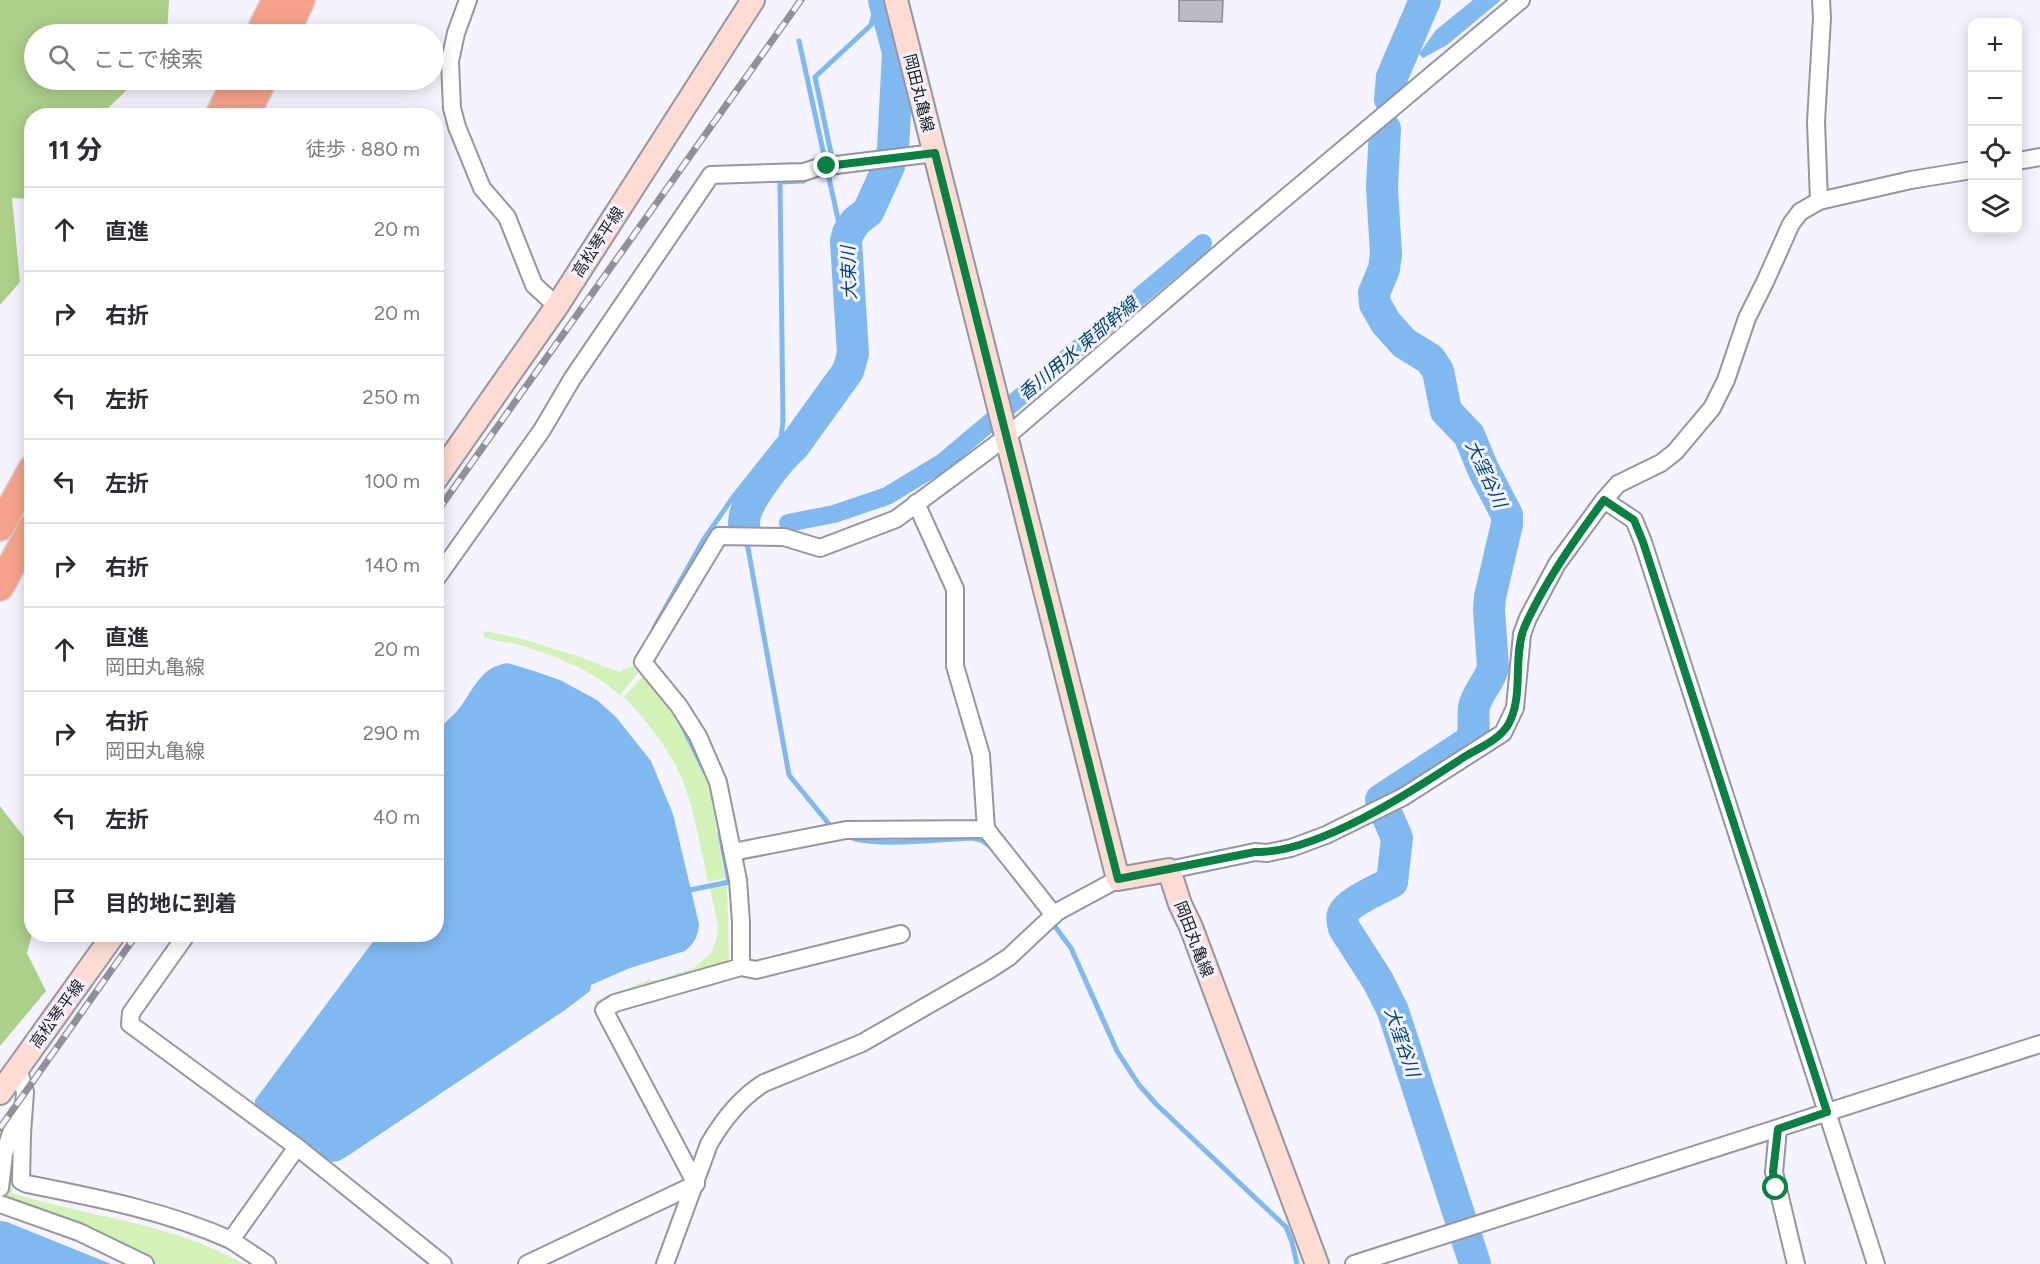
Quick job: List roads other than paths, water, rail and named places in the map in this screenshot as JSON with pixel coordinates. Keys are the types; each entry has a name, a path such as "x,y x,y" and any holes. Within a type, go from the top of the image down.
{"highway":[{"path":"264,24 276,0"},
{"path":"290,24 301,0"},
{"path":"223,108 231,90"},
{"path":"249,108 258,90"},
{"path":"0,527 24,484"},
{"path":"0,587 24,542"}],"main road":[{"name":"高松琴平線","path":"444,467 483,415 557,306 753,0"},
{"name":"岡田丸亀線","path":"896,0 1118,879"},
{"name":"岡田丸亀線","path":"1169,870 1317,1264"},
{"path":"1118,879 1169,870"},
{"name":"高松琴平線","path":"0,1094 108,942"}],"street":[{"path":"468,0 456,33 450,61 452,108 457,127 482,188 507,217 534,285 557,306"},
{"path":"741,968 738,880 718,782 698,736 679,706 643,662 718,536 784,537 820,548 896,519 1004,432 1521,0"},
{"path":"1819,201 1816,122 1821,0"},
{"path":"444,568 542,430 572,380 711,175 804,172 825,166 935,153"},
{"path":"2022,160 2040,157"},
{"path":"1169,870 1255,852 1267,853 1326,835 1403,797 1503,733 1515,708 1522,634 1557,564 1618,484 1661,463 1675,452 1712,408 1726,380 1747,318 1791,224 1800,212 1819,201 1911,180 1968,171"},
{"path":"1604,500 1634,520 1643,542 1876,1264"},
{"path":"916,503 955,589 955,666 981,755 986,829 1050,919"},
{"path":"733,852 839,832 986,829"},
{"path":"665,1264 709,1144 740,1101 750,1092 764,1083 862,1043 989,970 1009,957 1050,919 1118,879"},
{"path":"696,1184 604,1010 615,1003 741,968 756,970 901,934"},
{"path":"181,942 131,1013 130,1024 297,1147 442,1264"},
{"path":"1354,1264 2040,1044"},
{"path":"18,1068 25,1092 21,1181 145,1209 203,1228 231,1240 267,1264"},
{"path":"0,1188 4,1154 25,1092"},
{"path":"1778,1129 1773,1172 1796,1264"},
{"path":"231,1240 297,1147"},
{"path":"527,1264 696,1184"},
{"path":"0,1204 79,1232 145,1264"}],"water":[{"path":"1473,0 1501,0 1447,45 1423,58 1419,54 1436,30"},
{"path":"507,663 531,670 560,680 597,700 616,717 651,761 673,814 699,924 697,936 685,951 630,968 591,985 590,991 565,1010 349,1155 339,1161 329,1162 255,1107 255,1100 373,942 444,942 444,724 457,711 483,675"},
{"path":"0,1221 7,1222 111,1264 0,1264"}],"waterway":[{"path":"825,161 831,153 815,77 871,25 874,14 871,0"},
{"name":"大束川","path":"744,526 745,514 754,496 774,468 794,446 848,371 853,354 846,241 856,221 868,212 889,166 893,149 898,52 884,0"},
{"name":"大窪谷川","path":"1390,99 1392,77 1425,0"},
{"path":"782,456 791,439 841,372 847,358 848,343 841,233 799,41"},
{"name":"大窪谷川","path":"1381,800 1471,741 1476,702 1493,667 1490,597 1507,524 1507,515 1483,469 1469,435 1446,411 1438,371 1430,359 1404,343 1386,323 1375,304 1374,293 1384,269 1386,254 1382,188 1385,129"},
{"path":"654,628 704,539 734,496 781,437 783,422 780,182 804,181"},
{"name":"香川用水 東部幹線","path":"788,523 834,514 887,496 943,462 1203,243"},
{"path":"734,496 748,506"},
{"path":"744,526 789,775 833,829"},
{"path":"681,723 706,774"},
{"name":"大窪谷川","path":"1387,815 1397,838 1392,882 1351,905 1343,914 1342,921 1393,1011 1475,1264"},
{"path":"685,891 729,882 720,833"},
{"path":"847,836 873,842 972,838 981,840 993,848"},
{"path":"1051,921 1071,948 1117,1051 1139,1085 1157,1105 1286,1227 1297,1264"}],"railway":[{"path":"444,502 801,0"},
{"path":"0,1128 131,942"}]}
